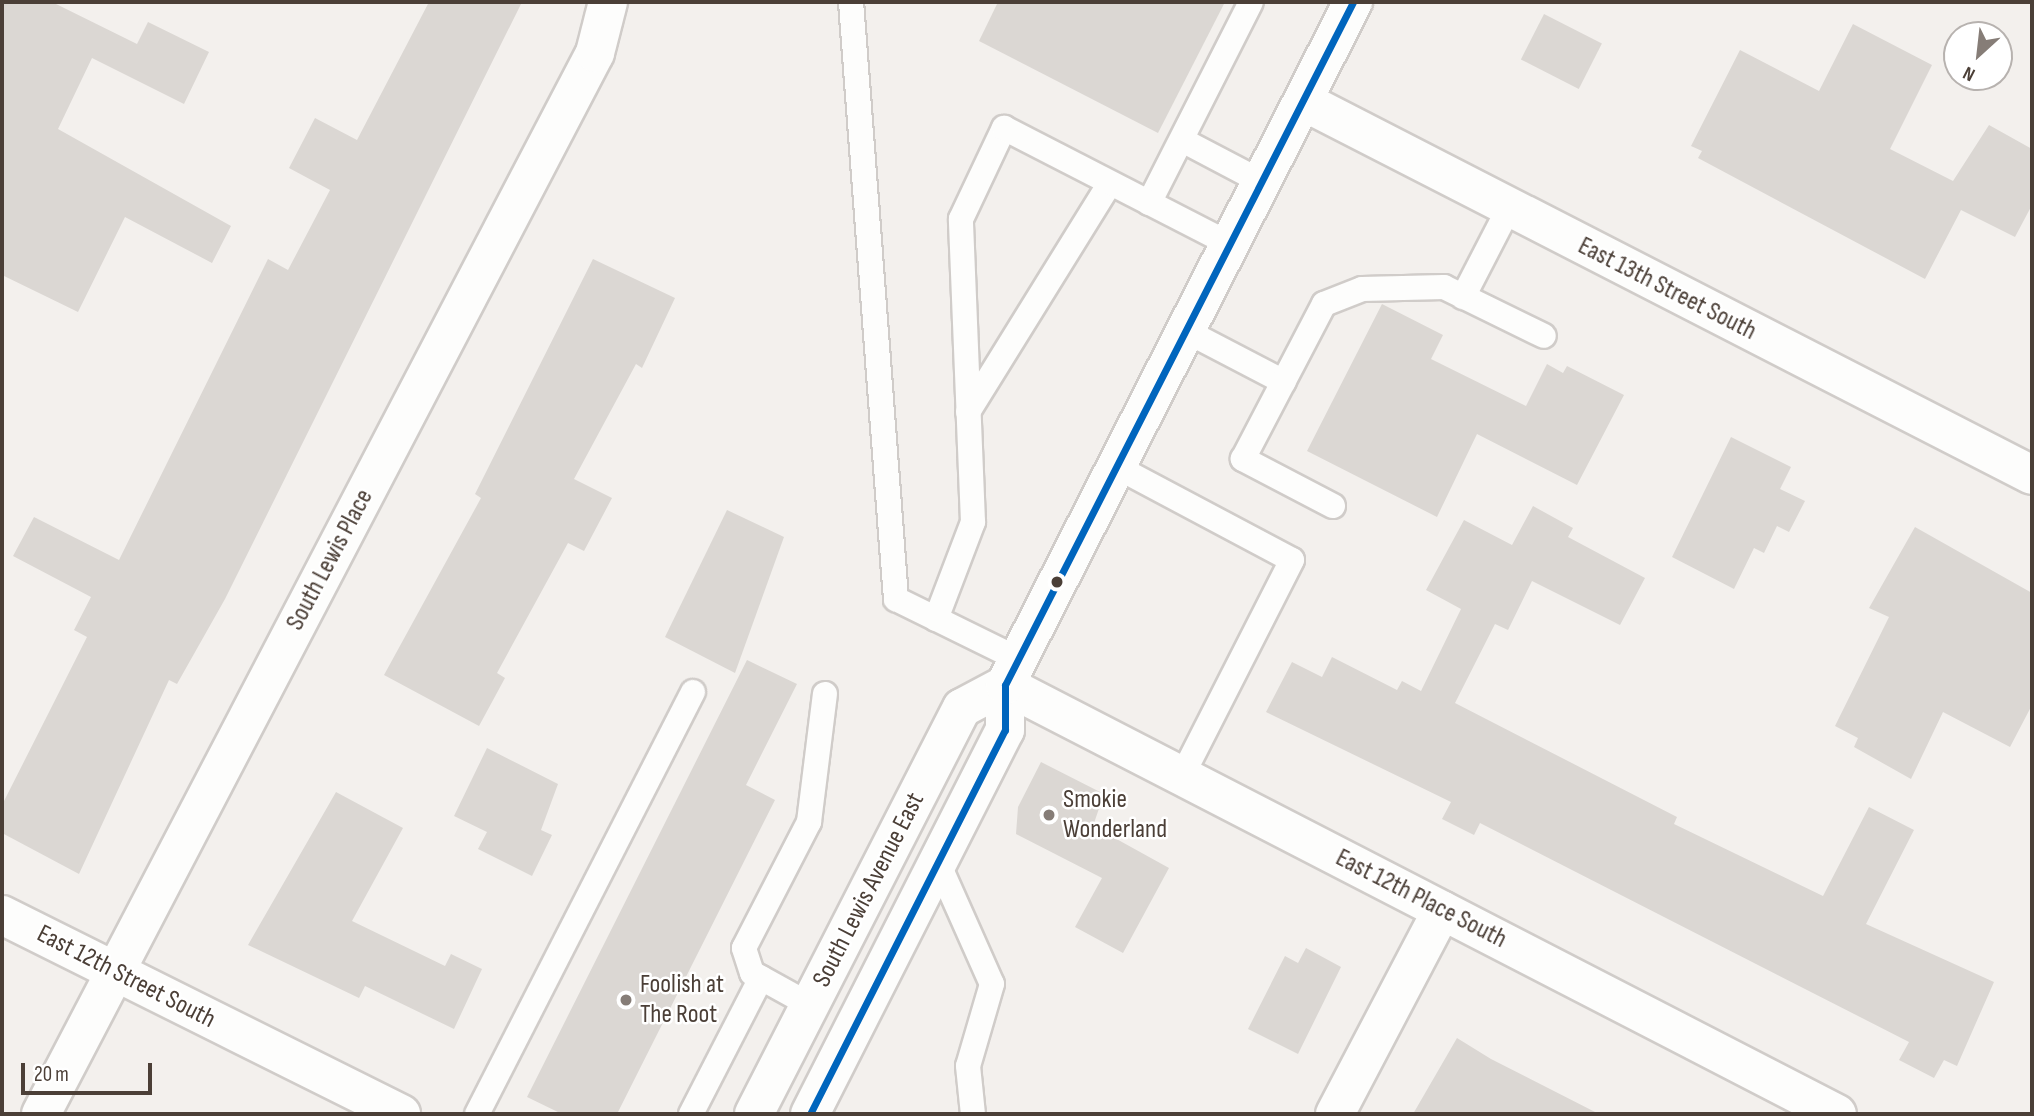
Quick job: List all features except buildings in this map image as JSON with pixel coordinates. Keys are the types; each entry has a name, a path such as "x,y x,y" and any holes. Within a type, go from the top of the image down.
{"street":[{"name":"South Lewis Place","path":"41,1114 595,52 608,2"},
{"name":"South Lewis Avenue East","path":"810,1114 939,865 1005,730 1011,672 1353,2"},
{"name":"East 13th Street South","path":"1303,101 1509,208 2022,461"},
{"name":"South Lewis Avenue East","path":"754,1114 962,708 1011,672"},
{"name":"East 12th Place South","path":"1011,672 1182,776 1837,1114"},
{"path":"1335,1114 1442,910"},
{"name":"East 12th Street South","path":"2,915 401,1114"}],"lane":[{"path":"851,2 896,599 936,619 1011,672"},
{"path":"1149,203 1251,2"},
{"path":"936,619 973,522 961,219 1004,128 1230,244"},
{"path":"1182,140 1262,182"},
{"path":"968,412 1110,183"},
{"path":"1463,297 1509,208"},
{"path":"1333,506 1243,459 1324,304 1362,289 1409,283 1463,297 1544,336"},
{"path":"1186,331 1284,382"},
{"path":"1116,467 1292,559 1182,776"},
{"path":"477,1114 694,692"},
{"path":"810,1005 752,973 744,948 809,822 825,694"},
{"path":"939,865 992,984 968,1066 973,1114"},
{"path":"691,1114 761,978"}],"transit line":[{"path":"810,1114 1005,730 1005,685 1353,2"}],"place":[{"name":"Smokie Wonderland","path":"1049,815"},
{"name":"Foolish at The Root","path":"626,1000"}]}
